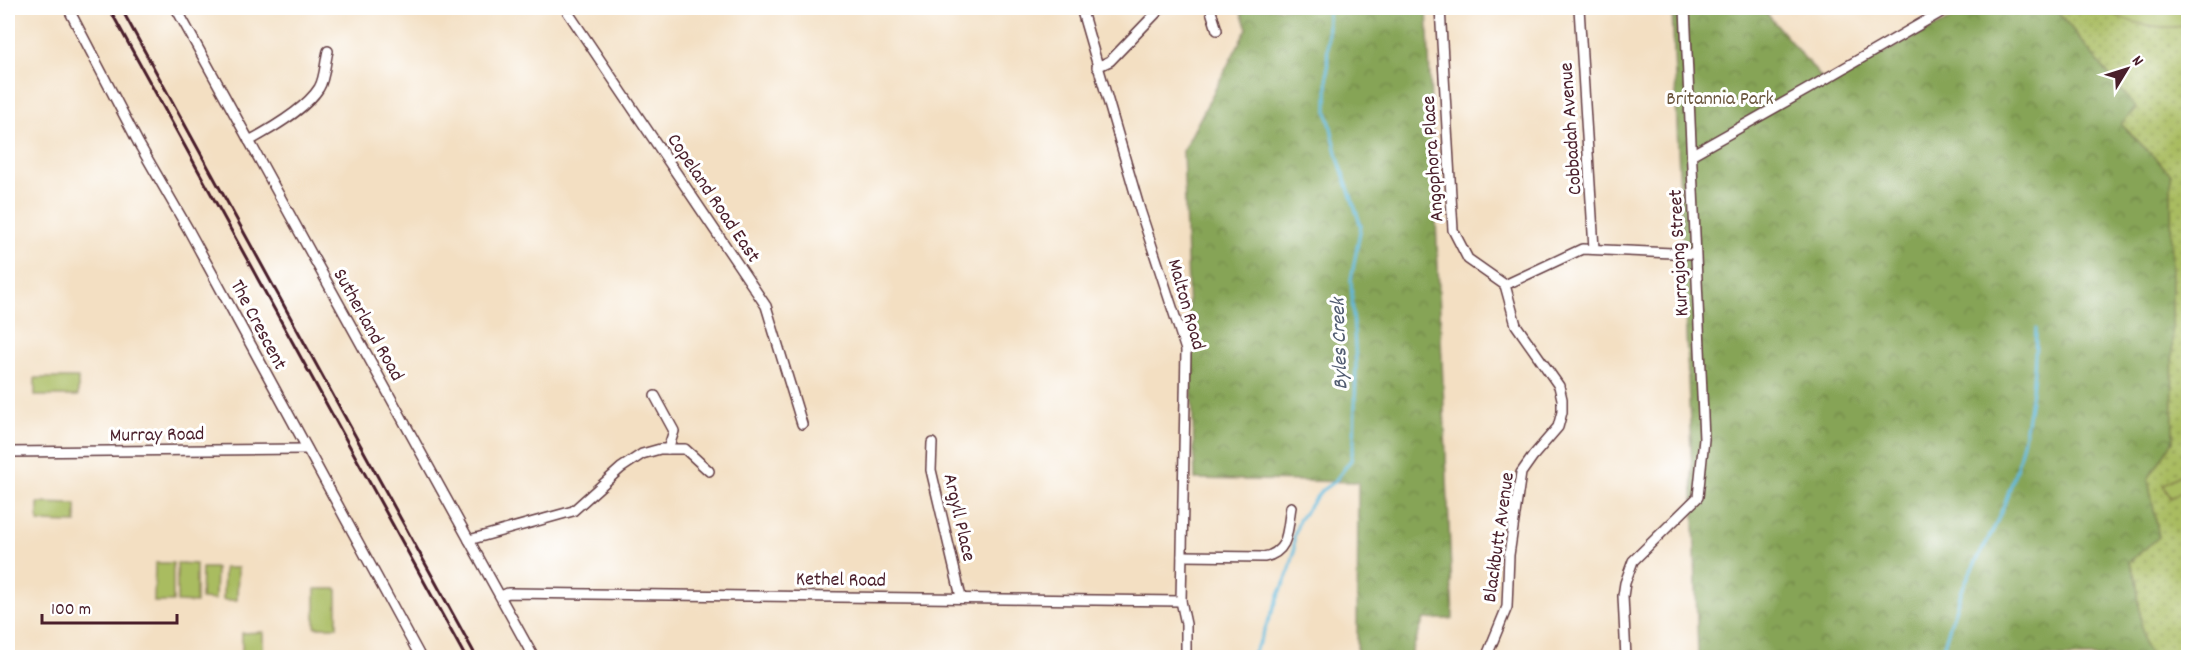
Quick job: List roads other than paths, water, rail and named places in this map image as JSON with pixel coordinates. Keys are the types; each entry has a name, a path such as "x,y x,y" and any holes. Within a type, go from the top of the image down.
{"street":[{"name":"The Crescent","path":"68,8 139,144 188,228 421,657"},
{"name":"Sutherland Road","path":"176,8 534,657"},
{"name":"Copeland Road East","path":"565,8 766,306 801,424"},
{"name":"Malton Road","path":"1081,8 1097,67 1186,350 1181,601 1186,624 1186,657"},
{"path":"1097,67 1110,61 1161,8"},
{"path":"1209,8 1217,30"},
{"name":"Angophora Place","path":"1440,8 1453,230 1468,259 1505,285"},
{"name":"Cobbadah Avenue","path":"1579,8 1594,249"},
{"name":"Kurrajong Street","path":"1626,657 1623,597 1625,582 1633,561 1698,497 1704,439 1685,8"},
{"path":"1691,155 1948,8"},
{"path":"249,141 270,130 302,106 320,87 328,51"},
{"path":"1505,285 1582,249 1695,254"},
{"name":"Blackbutt Avenue","path":"1486,657 1507,607 1509,555 1521,473 1558,427 1562,412 1559,386 1516,325 1505,285"},
{"path":"655,396 674,431 668,449"},
{"name":"Argyll Place","path":"932,443 931,470 961,597"},
{"name":"Murray Road","path":"8,452 308,449"},
{"path":"469,540 573,511 634,459 651,451 688,450 709,471"},
{"path":"1182,556 1264,557 1276,553 1285,543 1291,507"},
{"name":"Kethel Road","path":"501,596 508,593 1181,601"}],"waterway":[{"name":"Byles Creek","path":"1250,658 1259,643 1290,569 1294,553 1294,537 1299,520 1321,491 1335,481 1351,460 1354,441 1356,365 1351,280 1361,226 1339,161 1327,111 1328,8"},
{"path":"1940,658 1961,592 1995,526 2013,479 2030,405 2036,329"}],"railway":[{"path":"109,8 466,658"},
{"path":"121,8 477,658"}],"park label":[{"name":"Britannia Park","path":"1720,97"}]}
